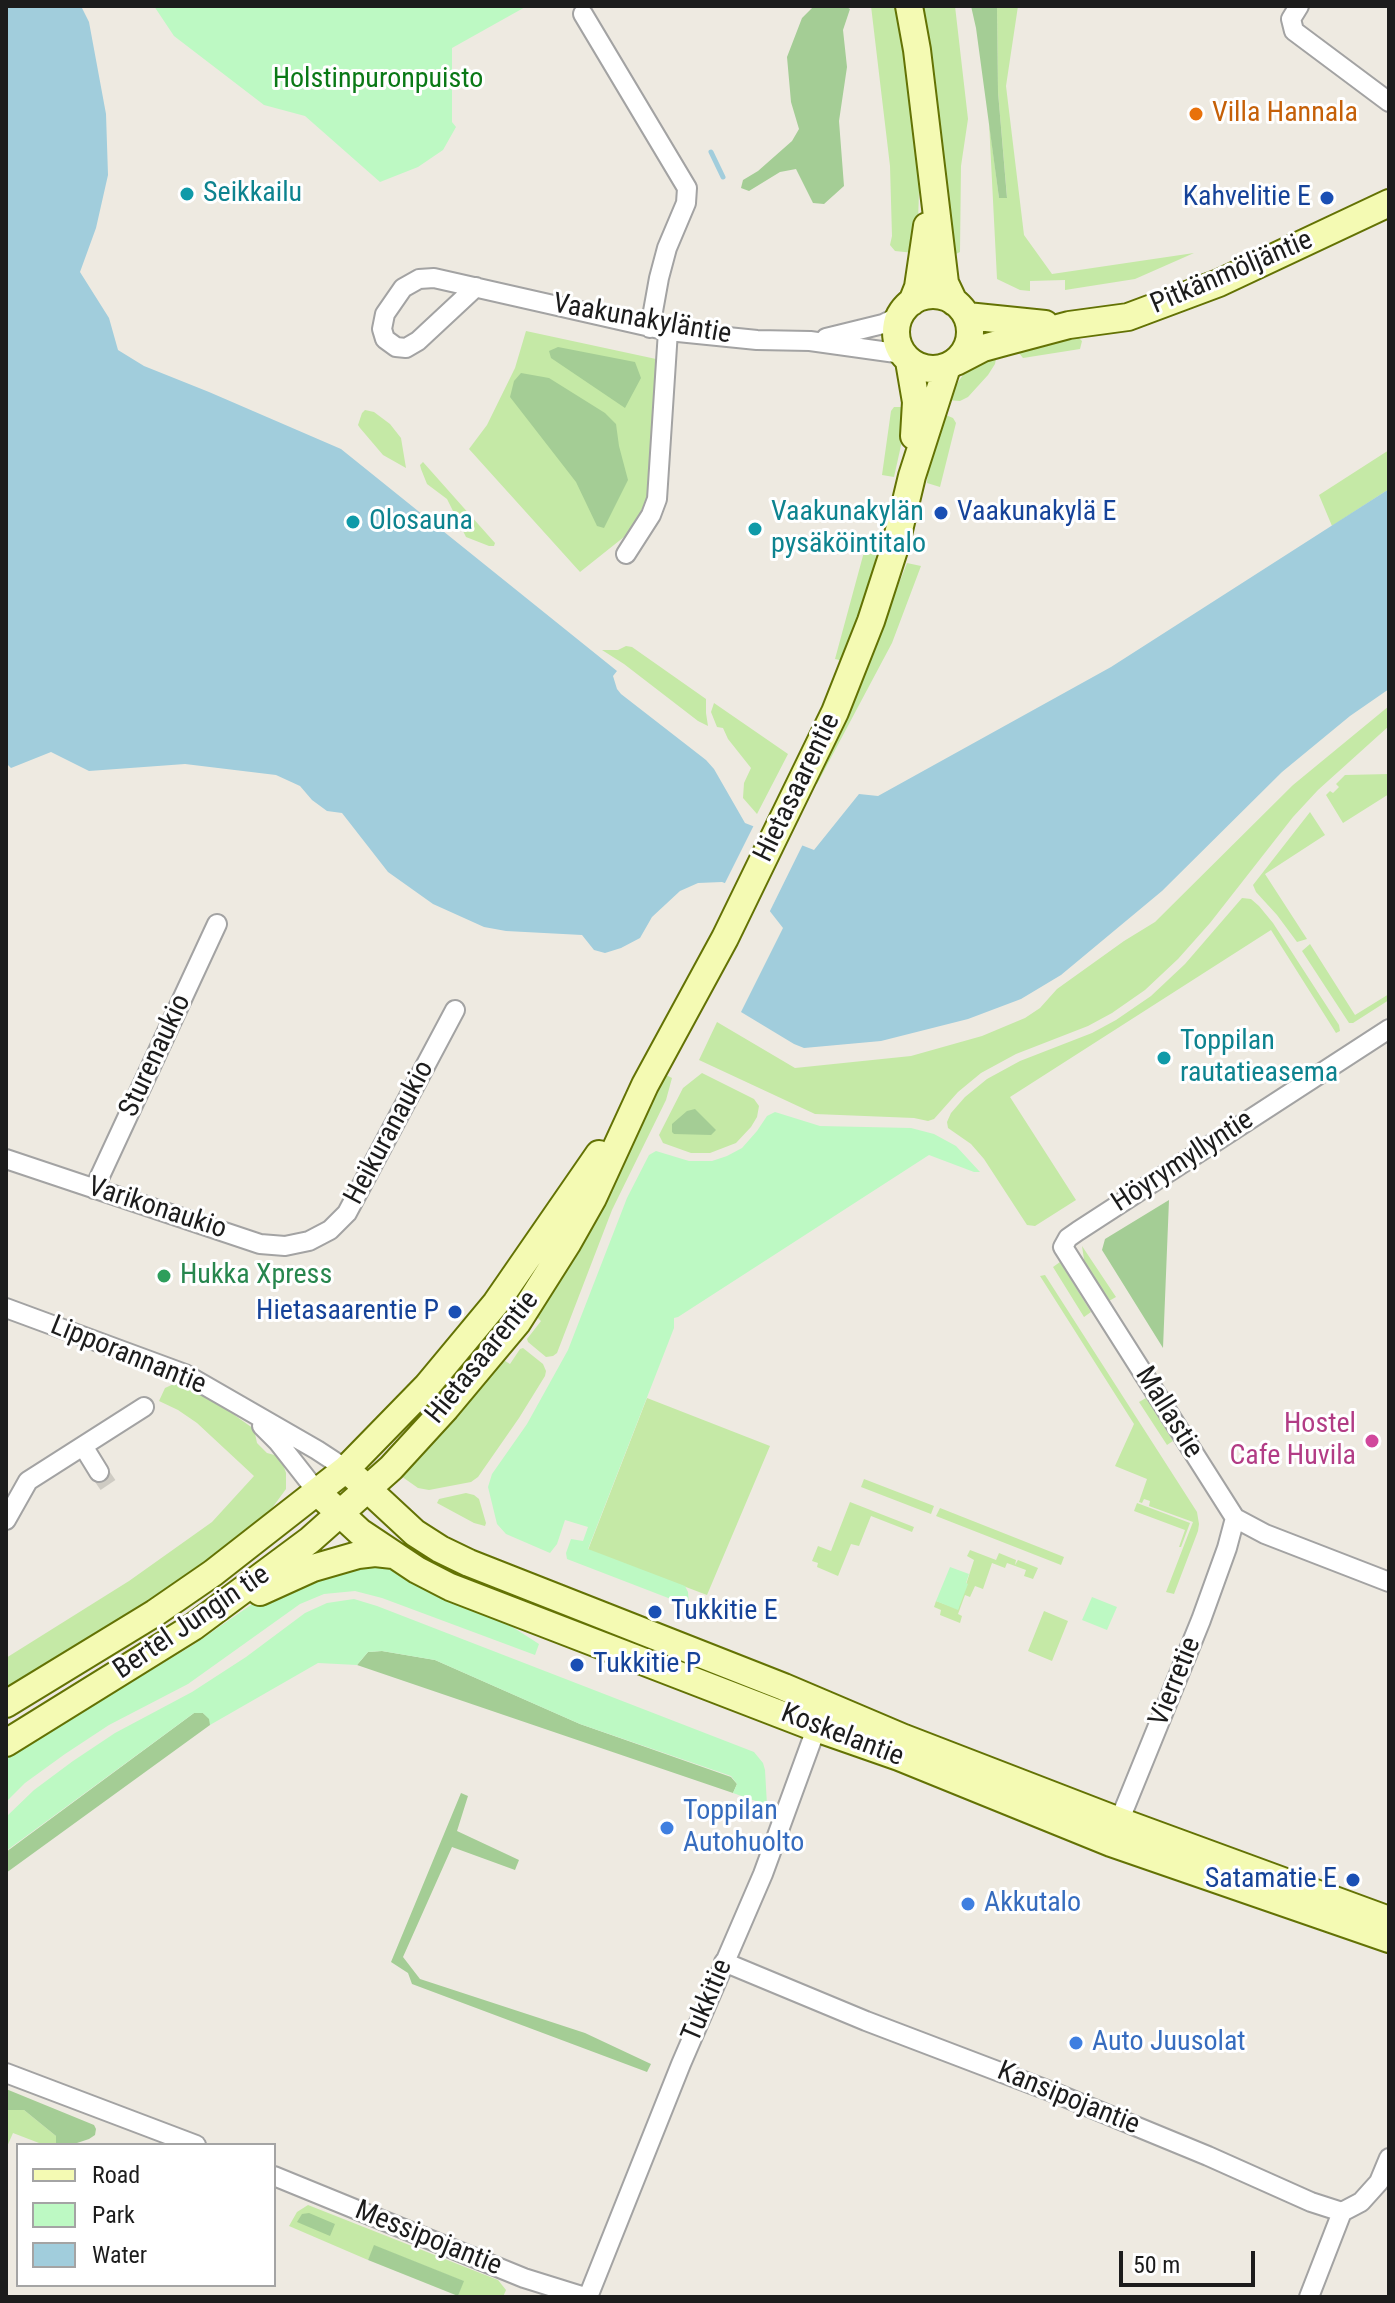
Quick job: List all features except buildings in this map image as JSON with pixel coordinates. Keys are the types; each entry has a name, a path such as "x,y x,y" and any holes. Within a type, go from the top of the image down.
{"street":[{"path":"909,6 917,50 932,174 945,283 960,309 970,336 968,346 951,364 927,369 906,358 896,335 918,287 932,174"},
{"path":"1299,6 1291,19 1294,31 1389,102"},
{"path":"583,14 687,188 686,203 667,248 659,278 657,499 651,515 626,554"},
{"name":"Pitkänmöljäntie","path":"951,364 983,348 1069,325 1128,317 1219,283 1389,203"},
{"name":"Vaakunakyläntie","path":"476,287 418,341 406,348 396,347 385,339 382,329 385,314 403,288 419,279 434,278 476,287 659,329 757,340 810,341 906,358"},
{"path":"906,309 928,295 937,295 960,309"},
{"name":"Vaakunakyläntie","path":"810,341 883,324 906,309"},
{"name":"Pitkänmöljäntie","path":"960,309 1007,322 1069,325"},
{"name":"Hietasaarentie","path":"906,358 916,402 912,476"},
{"name":"Hietasaarentie","path":"368,1490 446,1408 517,1323 593,1198 645,1085 725,938 835,712 871,621 895,547 912,476 951,364"},
{"name":"Sturenaukio","path":"94,1189 217,924"},
{"name":"Heikuranaukio","path":"309,1241 330,1230 347,1213 455,1010"},
{"name":"Höyrymyllyntie","path":"1063,1247 1068,1238 1078,1231 1389,1029"},
{"name":"Hietasaarentie","path":"346,1469 427,1386 496,1303 645,1085"},
{"name":"Varikonaukio","path":"6,1159 260,1244 285,1246 309,1241"},
{"name":"Mallastie","path":"1063,1247 1235,1518"},
{"name":"Lipporannantie","path":"6,1308 185,1374 346,1469"},
{"path":"6,1520 28,1481 144,1407"},
{"name":"Lipporannantie","path":"246,1409 278,1442 318,1493"},
{"path":"83,1446 99,1472"},
{"name":"Koskelantie","path":"346,1469 415,1533 440,1549 820,1716 899,1757 1115,1832 1389,1920"},
{"name":"Bertel Jungin tie","path":"6,1704 155,1613 346,1469"},
{"name":"Bertel Jungin tie","path":"6,1743 193,1627 310,1540 368,1490"},
{"name":"Koskelantie","path":"318,1493 339,1515 395,1556 450,1587 820,1716"},
{"path":"1235,1518 1265,1534 1389,1582"},
{"name":"Vierretie","path":"1115,1832 1201,1620 1235,1518"},
{"path":"193,1627 313,1568 358,1555 375,1553 395,1556"},
{"name":"Tukkitie","path":"586,2297 763,1874 820,1716"},
{"name":"Koskelantie","path":"1115,1832 1389,1939"},
{"name":"Kansipojantie","path":"724,1962 866,2021 1055,2093 1311,2202 1342,2212"},
{"path":"6,2073 191,2143"},
{"path":"1309,2297 1342,2212 1361,2202 1379,2182 1389,2158"},
{"name":"Messipojantie","path":"276,2177 524,2278 586,2297"}],"green space":[{"name":"Holstinpuronpuisto","path":"154,6 527,6 452,48 452,122 456,127 443,150 418,167 380,182 305,116 264,105 174,36"},
{"path":"814,6 845,6 850,9 843,30 847,67 839,121 844,186 824,204 813,203 796,169 780,172 749,191 741,188 743,180 792,141 799,129 791,102 787,57 802,18"},
{"path":"871,6 900,6 920,159 914,253 895,251 890,245 890,166"},
{"path":"922,6 955,6 968,119 961,166 960,252 954,255 930,46"},
{"path":"971,6 997,6 998,92 1007,198 999,198"},
{"path":"997,6 1018,6 1006,86 1024,235 1052,274 1194,253 1135,279 1065,290 1065,280 1030,281 1030,291 1020,290 997,279 989,122 999,198 1007,197 998,92"},
{"path":"526,331 656,359 651,492 629,533 580,572 469,449 487,425 515,368"},
{"path":"1077,336 1082,341 1080,349 1023,358 1019,353 1018,346"},
{"path":"558,347 635,362 641,378 625,408 551,358 549,351"},
{"path":"997,353 988,375 968,397 960,401 946,400 965,372"},
{"path":"521,373 549,378 605,413 616,424 628,480 604,528 597,526 576,482 510,397 514,381"},
{"path":"894,407 904,407 904,432 894,477 882,475"},
{"path":"365,410 374,412 390,424 401,438 406,468 383,455 360,428 358,425"},
{"path":"941,413 953,418 956,423 940,487 927,483 929,455"},
{"path":"1389,450 1389,489 1332,526 1319,495"},
{"path":"423,462 495,543 494,546 466,537 447,499 427,484 420,465"},
{"path":"864,552 876,555 870,591 844,661 835,659"},
{"path":"907,563 921,566 892,643 817,784 813,783 852,703"},
{"path":"632,647 706,699 708,726 602,650 618,650"},
{"path":"714,703 788,754 757,814 743,798 744,783 751,768 723,728 717,727 711,712"},
{"path":"1389,706 1389,726 1293,817 1210,923 1145,990 1088,1026 1016,1054 981,1073 958,1092 934,1119 815,1114 699,1060 717,1022 795,1068 911,1056 982,1036 1025,1018 1040,1008 1057,989 1155,922 1293,785"},
{"path":"1389,774 1389,794 1343,823 1326,795 1339,787 1336,784 1345,775"},
{"path":"1310,812 1325,835 1265,874 1307,939 1297,942 1253,885"},
{"path":"1242,898 1251,899 1273,923 1340,1031 1336,1033 1271,930 1010,1097 1076,1200 1035,1226 1027,1225 984,1159 971,1144 948,1128 951,1113 987,1079 1020,1061 1092,1033 1151,996 1185,964"},
{"path":"1310,944 1355,1015 1389,994 1389,1000 1349,1023 1302,951"},
{"path":"702,1073 754,1099 759,1106 751,1127 736,1143 710,1153 691,1153 663,1143 659,1135 683,1088"},
{"path":"664,1074 672,1078 666,1100 612,1210 557,1353 546,1357 527,1339 541,1321 535,1315"},
{"path":"695,1109 716,1130 711,1135 674,1134 672,1124 687,1111"},
{"path":"775,1112 820,1126 911,1128 934,1134 956,1146 980,1172 929,1155 674,1318 674,1328 588,1549 685,1586 689,1606 567,1559 571,1539 583,1541 588,1527 565,1520 557,1544 550,1553 506,1534 497,1524 488,1487 492,1474 527,1424 568,1350 627,1198 649,1155 656,1151 689,1161 712,1161 727,1156 742,1148 767,1116"},
{"path":"1169,1200 1163,1348 1102,1250 1105,1239"},
{"path":"1082,1246 1116,1297 1109,1301 1085,1266"},
{"path":"1060,1262 1091,1312 1084,1317 1053,1267"},
{"path":"1045,1275 1197,1512 1198,1531 1174,1594 1166,1592 1193,1522 1149,1506 1150,1501 1144,1499 1142,1503 1139,1502 1147,1479 1115,1466 1134,1424 1040,1276"},
{"path":"523,1348 543,1364 545,1376 478,1477 471,1482 429,1490 418,1488 401,1476 502,1359 510,1364"},
{"path":"178,1382 205,1394 254,1429 257,1443 267,1453 278,1456 283,1464 286,1489 267,1515 164,1594 6,1693 6,1658 129,1581 212,1522 254,1476 197,1423 159,1401 165,1388"},
{"path":"647,1398 770,1446 707,1595 588,1550"},
{"path":"1146,1398 1173,1441 1167,1445 1139,1402"},
{"path":"864,1479 934,1506 931,1514 861,1487"},
{"path":"466,1493 479,1499 485,1526 437,1503 439,1499"},
{"path":"850,1502 914,1527 912,1532 871,1516 859,1546 851,1544 838,1576 817,1567 818,1563 812,1561 818,1546 831,1551"},
{"path":"1137,1503 1190,1523 1181,1547 1185,1530 1134,1511"},
{"path":"940,1508 1064,1557 1061,1565 936,1516"},
{"path":"970,1550 996,1560 999,1553 1016,1560 1015,1565 1018,1560 1038,1568 1033,1579 1024,1576 1026,1570 1007,1563 1005,1568 992,1563 983,1589 975,1586 970,1597 965,1595 958,1614 962,1616 960,1623 940,1615 941,1610 934,1607 936,1601 958,1609 974,1560 967,1556"},
{"path":"386,1562 500,1619 539,1644 535,1655 382,1598 355,1591 324,1594 300,1604 188,1684 109,1725 25,1783 6,1802 6,1757 193,1645 282,1587"},
{"path":"950,1567 969,1574 958,1610 936,1601"},
{"path":"1092,1597 1117,1607 1107,1630 1082,1620"},
{"path":"354,1599 754,1752 765,1770 767,1805 733,1793 737,1784 731,1776 580,1724 435,1660 382,1651 368,1652 357,1665 318,1663 210,1725 203,1713 194,1713 6,1851 6,1817 34,1790 73,1761 115,1733 192,1692 305,1613 327,1603"},
{"path":"1044,1611 1068,1621 1052,1661 1028,1651"},
{"path":"382,1651 435,1660 580,1724 731,1777 737,1784 733,1793 357,1665 368,1652"},
{"path":"194,1713 203,1713 210,1719 210,1725 6,1873 6,1852"},
{"path":"461,1793 468,1796 457,1831 519,1860 515,1870 452,1847 403,1957 420,1979 585,2033 651,2064 647,2072 412,1984 408,1973 391,1962"},
{"path":"6,2089 94,2125 95,2135 77,2143 56,2143 56,2136 24,2110 6,2110"},
{"path":"7,2110 24,2110 56,2136 56,2143 39,2143 13,2133 6,2149"},
{"path":"308,2205 498,2280 506,2290 503,2297 461,2297 458,2296 463,2281 375,2246 368,2260 289,2226 297,2212"},
{"path":"309,2213 335,2224 330,2236 297,2222 302,2214"},
{"path":"374,2245 464,2281 458,2296 368,2260"}],"water":[{"path":"6,6 81,6 89,22 106,114 108,175 96,228 80,272 109,318 118,350 144,366 341,449 617,671 613,676 621,694 706,760 745,823 814,850 859,794 878,796 1111,667 1389,489 1389,689 1350,716 1282,772 1162,891 1061,975 1021,999 968,1019 881,1041 804,1048 741,1012 783,928 758,896 722,882 698,883 680,891 652,917 640,938 605,953 594,950 582,935 484,927 433,904 388,872 342,813 327,811 300,786 276,775 185,764 89,771 51,752 11,768 6,763"}],"pier":[{"path":"755,823 786,835 754,899 723,887"},
{"path":"790,837 804,842 768,915 758,903"}],"waterway":[{"path":"711,152 723,177"}],"tunnel":[{"path":"99,1472 108,1485"}],"place":[{"name":"Villa Hannala","path":"1196,114"},
{"name":"Seikkailu","path":"187,194"},
{"name":"Kahvelitie E","path":"1327,198"},
{"name":"Vaakunakylä E","path":"941,513"},
{"name":"Olosauna","path":"353,522"},
{"name":"Vaakunakylän pysäköintitalo","path":"755,529"},
{"name":"Toppilan rautatieasema","path":"1164,1058"},
{"name":"Hukka Xpress","path":"164,1276"},
{"name":"Hietasaarentie P","path":"455,1312"},
{"name":"Hostel Cafe Huvila","path":"1372,1441"},
{"name":"Tukkitie E","path":"655,1612"},
{"name":"Tukkitie P","path":"577,1665"},
{"name":"Toppilan Autohuolto","path":"667,1828"},
{"name":"Satamatie E","path":"1353,1880"},
{"name":"Akkutalo","path":"968,1904"},
{"name":"Auto Juusolat","path":"1076,2043"}]}
